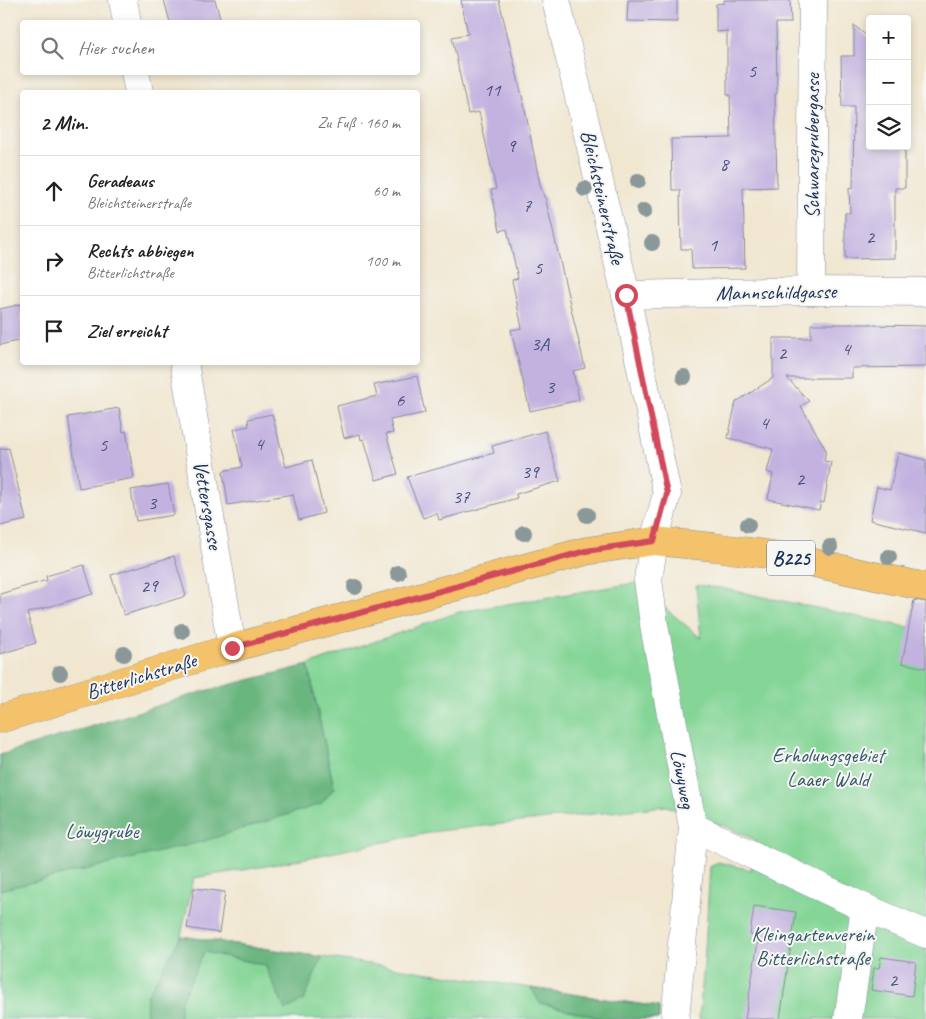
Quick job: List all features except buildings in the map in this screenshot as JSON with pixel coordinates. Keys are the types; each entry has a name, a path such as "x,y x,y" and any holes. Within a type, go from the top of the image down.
{"main road":[{"name":"Bitterlichstraße","path":"0,719 232,648 586,551 654,541 781,556 926,587"}],"street":[{"path":"123,0 127,20"},
{"name":"Bleichsteinerstraße","path":"556,0 626,295 667,494 654,541"},
{"name":"Schwarzgrubergasse","path":"811,291 813,0"},
{"path":"135,75 138,90"},
{"name":"Mannschildgasse","path":"626,295 811,291 926,292"},
{"name":"Vettersgasse","path":"185,365 232,648"},
{"name":"Löwyweg","path":"654,541 648,580 654,631 693,827 675,1019"},
{"path":"693,827 865,908 926,934"},
{"path":"848,1019 865,908"}],"green space":[{"path":"635,583 701,638 696,585 721,588 926,631 926,1019 699,1019 710,867 718,862 751,870 755,840 729,828 666,806 438,831 267,866 194,878 181,936 659,1007 659,1019 0,1019 0,755 334,788 308,665 459,612"},
{"name":"Löwygrube","path":"308,665 334,788 321,804 201,842 0,890 0,755 201,692"},
{"path":"181,936 322,957 304,1000 285,1010 265,965 204,952 180,1003 180,1019 146,1019 147,996"},
{"path":"531,988 659,1007 659,1019 603,1019 540,1003"}],"route":[{"path":"232,648 586,551 654,541 667,494 626,295"}],"park label":[{"name":"Erholungsgebiet Laaer Wald","path":"828,767"},
{"name":"Kleingartenverein Bitterlichstraße","path":"813,946"}]}
